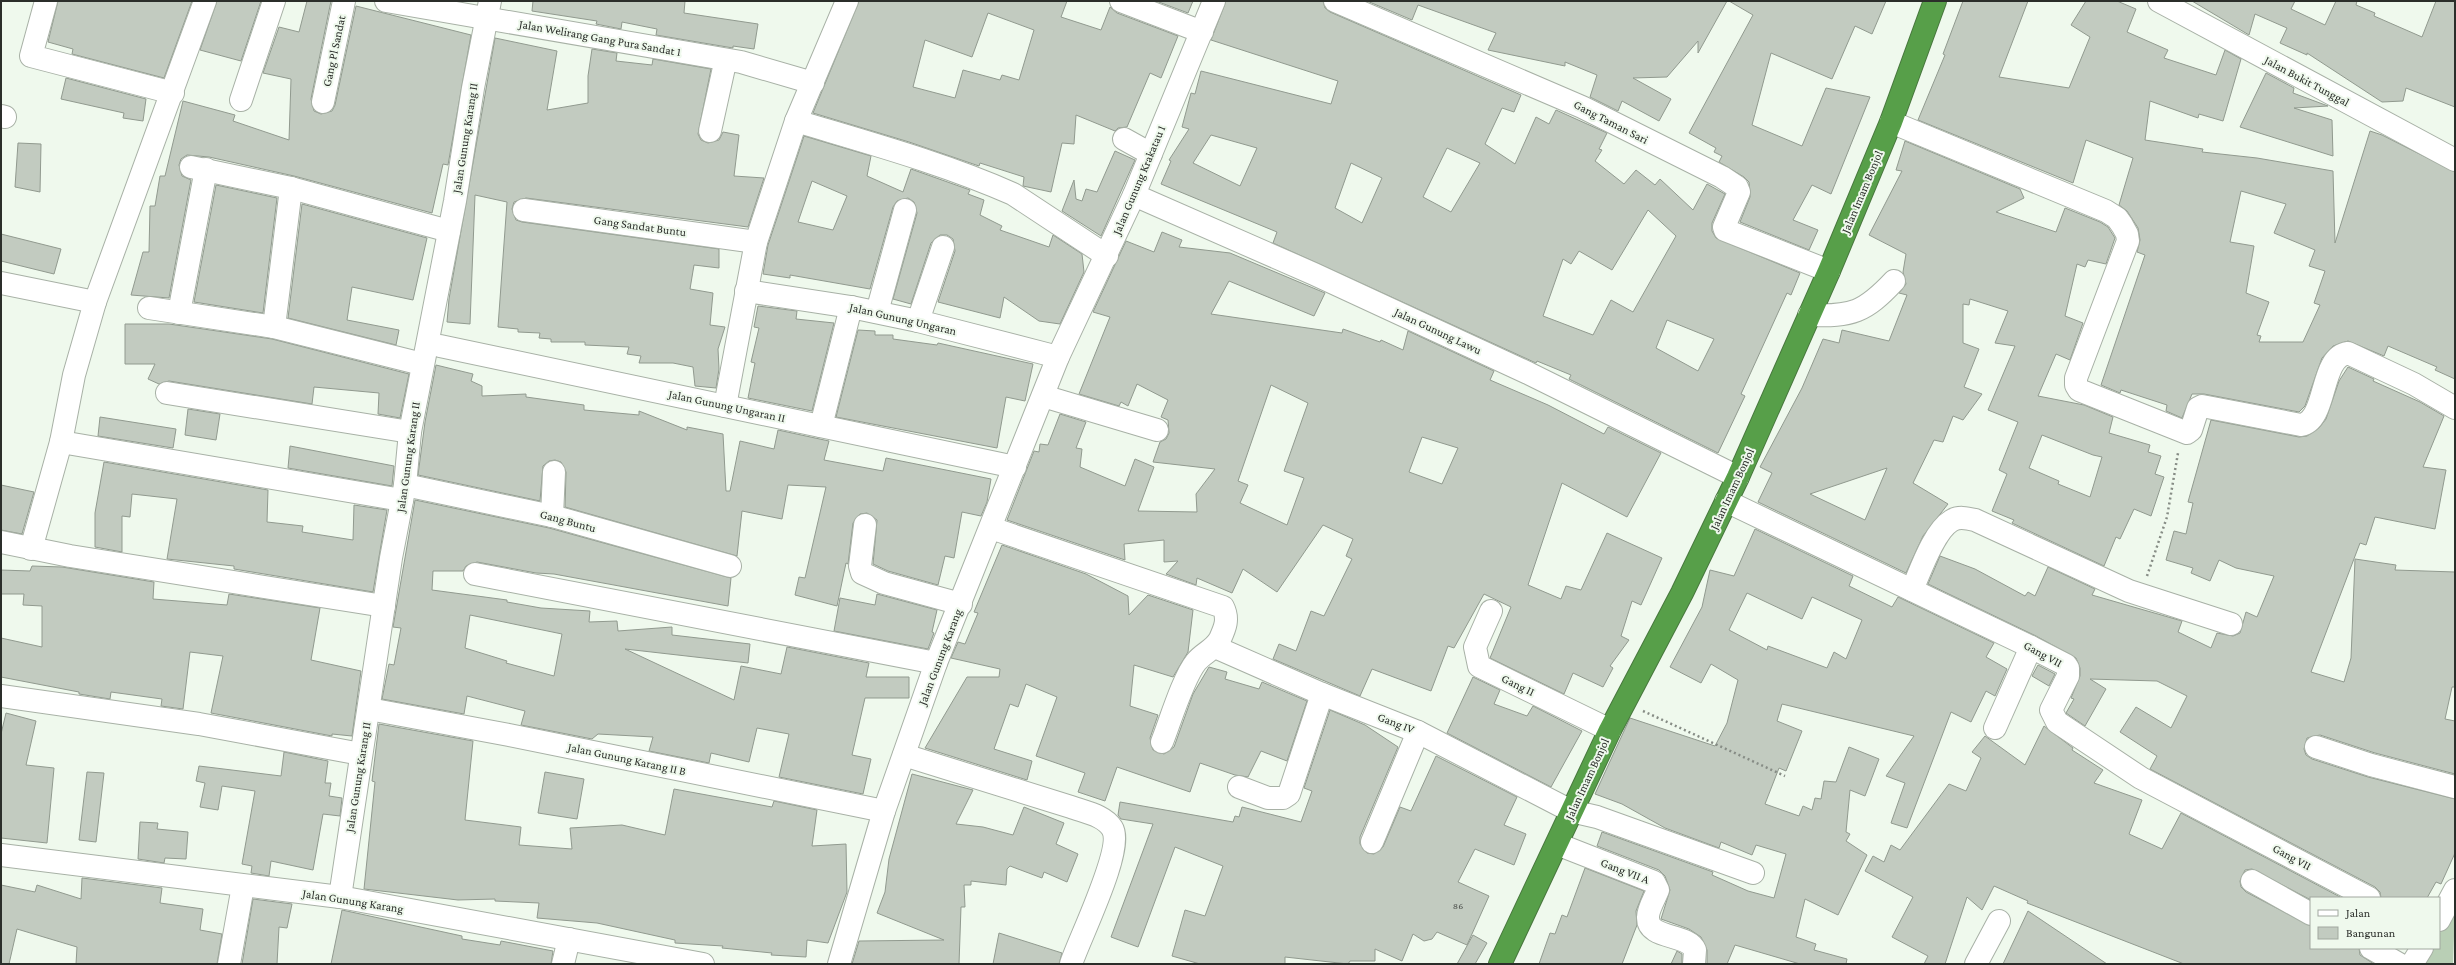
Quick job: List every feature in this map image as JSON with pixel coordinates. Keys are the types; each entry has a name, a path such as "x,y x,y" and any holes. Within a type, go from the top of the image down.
{"highway":[{"name":"Jalan Imam Bonjol","path":"1500,964 1558,844 1571,811 1610,730 1738,477 1829,271 1891,122 1935,1"}],"street":[{"path":"46,1 31,56 173,93"},
{"path":"31,549 61,442 74,375 95,302 173,93 205,1"},
{"path":"241,100 274,1"},
{"name":"Gang Pl Sandat","path":"323,102 344,1"},
{"name":"Jalan Welirang Gang Pura Sandat 1","path":"386,1 488,10 741,62 813,83"},
{"path":"725,406 756,242 796,121 847,1"},
{"path":"1121,1 1202,32"},
{"name":"Jalan Gunung Krakatau 1","path":"1058,357 1107,256 1134,195 1214,1"},
{"name":"Gang Taman Sari","path":"1335,1 1582,107 1722,177 1737,187 1739,192 1723,228 1725,230 1829,271"},
{"name":"Jalan Bukit Tunggal","path":"2159,1 2455,160"},
{"name":"Jalan Gunung Karang II","path":"340,897 384,606 404,493 410,432 449,231 488,10"},
{"path":"710,131 725,63"},
{"path":"796,121 938,164 1001,188 1013,194 1107,256"},
{"path":"1891,122 2085,201 2117,218 2128,234 2128,241 2076,378 2076,385 2079,390 2180,431 2189,432 2198,408 2202,406 2295,425 2305,424 2314,417 2327,379 2337,359 2348,353 2414,384 2455,408"},
{"path":"1124,139 1151,154"},
{"path":"179,313 198,168 291,188 449,231"},
{"path":"274,327 291,188"},
{"name":"Jalan Gunung Lawu","path":"1134,195 1314,274 1528,373 1738,477"},
{"name":"Gang Sandat Buntu","path":"524,210 756,242"},
{"path":"877,312 905,210"},
{"path":"918,321 943,247"},
{"path":"1809,315 1831,316 1862,310 1875,301 1894,281"},
{"path":"1,283 95,302"},
{"name":"Jalan Gunung Ungaran","path":"746,291 877,312 1058,357"},
{"path":"822,426 851,307"},
{"path":"149,308 274,327 422,364"},
{"name":"Jalan Gunung Ungaran II","path":"440,346 1015,467"},
{"name":"Jalan Gunung Karang","path":"839,964 884,812 936,663 961,604 1058,357"},
{"path":"167,393 410,432"},
{"path":"1043,396 1157,430"},
{"name":"Gang Buntu","path":"61,442 552,516 730,566"},
{"path":"552,516 554,472"},
{"name":"Gang VII","path":"1726,501 2031,647 2068,668 2068,676 2051,710 2057,722 2141,778 2367,897"},
{"path":"1912,590 1942,530 1951,520 1961,517 1975,520 2075,568 2141,595 2231,624"},
{"path":"865,525 860,566 862,573 884,583 961,604"},
{"path":"991,528 1223,608 1227,615 1226,622 1215,647 1195,663 1162,742"},
{"path":"1,542 31,549 384,606"},
{"path":"475,574 936,663"},
{"name":"Gang II","path":"1491,611 1475,647 1480,666 1610,730"},
{"name":"Gang IV","path":"1215,647 1322,694 1418,732 1571,811 1597,817 1753,873"},
{"path":"1995,728 2031,647"},
{"path":"1239,787 1268,798 1283,798 1289,794 1322,694"},
{"path":"1,696 199,724 361,754"},
{"name":"Jalan Gunung Karang II B","path":"368,709 509,735 884,812"},
{"path":"1372,842 1418,732"},
{"path":"2316,747 2370,765 2455,787"},
{"path":"904,755 1097,816 1112,828 1115,834 1112,860 1071,964"},
{"name":"Gang VII A","path":"1558,844 1654,882 1658,890 1648,914 1649,922 1654,929 1690,943 1695,950 1694,964"},
{"name":"Jalan Gunung Karang","path":"1,855 340,897 697,963"},
{"path":"2252,880 2310,913"},
{"path":"229,964 243,886"},
{"path":"2440,918 2455,890"},
{"path":"1976,964 1999,921"},
{"path":"563,964 570,939"},
{"path":"2373,949 2399,964"},
{"path":"2412,964 2421,949"}],"path":[{"path":"2141,595 2167,517 2178,465 2180,431"},
{"path":"1625,703 1785,776"}],"green space":[{"path":"2455,908 2453,964 2418,964 2428,949 2440,949 2440,932"}],"building":[{"path":"58,1 192,1 164,78 72,54 73,49 48,42"},
{"path":"217,1 261,1 241,61 200,50"},
{"path":"307,1 331,1 311,99 314,111 321,114 332,111 335,105 356,6 471,35 448,165 443,164 432,213 294,176 209,157 187,155 181,159 179,165 182,176 191,180 169,298 131,295 143,252 149,252 150,206 155,206 160,176 165,176 183,101 235,115 233,121 289,140 291,79 263,73 279,27 299,32"},
{"path":"533,1 685,1 684,13 758,24 754,49 733,46 733,48 656,35 657,29 622,22 621,29 596,24 597,21 532,11"},
{"path":"859,1 1067,1 1061,17 1101,30 1110,7 1117,13 1178,36 1161,78 1150,73 1127,127 1118,128 1115,131 1076,115 1074,144 1062,143 1051,192 1023,186 1024,177 980,163 979,166 909,142 813,113","holes":["988,13 1034,30 1019,80 1002,75 1000,80 963,70 955,98 913,87 925,40 972,57"]},
{"path":"1156,1 1193,1 1188,13"},
{"path":"1226,1 1323,1 1325,8 1330,12 1521,95 1514,112 1502,108 1485,144 1515,164 1536,117 1549,124 1556,110 1607,133 1599,149 1602,150 1595,161 1624,184 1636,170 1655,185 1660,179 1693,210 1707,184 1725,194 1712,223 1712,231 1716,238 1800,273 1791,295 1787,293 1741,394 1745,396 1718,453 1569,379 1571,375 1537,361 1536,363 1273,243 1277,232 1161,184 1171,161 1169,160 1189,129 1182,127 1191,93 1195,94 1201,71 1331,104 1338,81 1211,40","holes":["1211,135 1257,148 1240,186 1193,163","1447,148 1480,163 1451,212 1423,197","1351,163 1382,178 1362,223 1335,208","1648,210 1676,236 1633,312 1611,300 1593,335 1543,316 1563,259 1571,264 1579,251 1612,270","1667,320 1714,339 1698,371 1656,348"]},
{"path":"1367,1 1727,1 1698,53 1698,41 1667,77 1633,78 1671,99 1659,121 1622,101 1618,111 1590,97 1597,75 1565,62 1565,66 1488,50 1496,33 1418,5 1412,20"},
{"path":"1729,1 1886,1 1872,34 1855,26 1832,79 1771,53 1752,125 1802,146 1826,88 1870,97 1831,194 1812,185 1793,220 1818,230 1809,250 1740,222 1750,197 1749,182 1744,177 1719,162 1722,156 1714,152 1716,148 1689,133 1753,15"},
{"path":"1963,1 2028,1 1999,77 2069,88 2090,37 2071,25 2086,1 2117,1 2136,9 2127,32 2168,50 2164,58 2216,75 2225,50 2241,59 2223,121 2199,114 2198,118 2150,101 2145,140 2203,149 2202,152 2257,158 2333,171 2335,243 2370,131 2382,135 2455,172 2455,379 2435,370 2437,367 2388,346 2384,356 2348,341 2333,346 2322,358 2305,406 2299,412 2204,394 2192,394 2182,418 2166,411 2167,405 2121,390 2120,393 2101,385 2145,255 2137,252 2140,240 2138,228 2127,211 2119,205 2133,158 2086,140 2073,183 1918,120 1945,55 1943,54","holes":["2241,191 2286,204 2274,233 2315,250 2309,266 2325,271 2314,303 2320,305 2303,342 2259,342 2261,336 2257,335 2269,302 2246,293 2254,246 2230,242"]},
{"path":"2192,1 2295,1 2291,9 2325,25 2336,1 2357,1 2356,5 2375,13 2374,16 2422,37 2436,1 2455,1 2455,107 2406,88 2403,101 2382,102 2307,53 2307,55 2280,43 2287,28 2255,14 2249,35"},
{"path":"495,38 557,51 547,110 588,103 588,76 592,49 617,53 616,61 652,65 653,59 711,69 698,134 701,140 708,143 719,140 723,132 739,135 734,176 764,178 748,227 526,198 514,202 512,209 516,220 522,222 719,249 719,268 694,265 690,289 713,293 710,325 725,327 718,349 719,369 716,388 695,386 693,367 673,363 639,363 641,356 627,354 629,347 585,345 585,342 551,342 551,339 539,338 540,333 518,332 518,329 498,327 507,202 475,195 470,324 447,322 449,299"},
{"path":"2266,73 2294,88 2293,93 2328,106 2294,108 2332,120 2333,156 2240,127"},
{"path":"66,78 146,99 143,121 123,118 124,113 61,99"},
{"path":"804,136 871,156 867,176 903,192 911,169 970,190 968,194 984,200 980,215 1002,226 1000,230 1049,247 1053,235 1082,254 1084,272 1060,324 1039,321 1004,297 1000,318 938,302 955,251 953,239 947,235 940,235 931,243 911,304 893,299 917,213 914,202 908,198 897,201 893,207 870,289 790,275 790,278 763,274 768,245","holes":["812,181 847,196 833,230 798,222"]},
{"path":"1905,141 2020,189 2024,198 1996,212 2056,232 2065,208 2100,222 2108,227 2115,238 2106,264 2088,260 2085,267 2077,264 2065,316 2083,323 2070,360 2056,354 2038,396 2084,405 2113,417 2109,433 2150,445 2148,452 2161,456 2155,474 2164,477 2151,516 2134,509 2120,539 2116,537 2104,566 2012,523 2014,520 1992,511 2007,474 1999,470 2018,422 1988,410 2015,346 1995,343 2008,311 1970,299 1969,305 1963,304 1963,343 1979,349 1964,387 1982,394 1963,420 1953,416 1943,442 1934,440 1913,483 1948,504 1923,536 1906,573 1758,502 1772,473 1760,467 1802,388 1823,339 1839,343 1842,330 1889,341 1907,295 1899,293 1906,284 1903,272 1906,254 1869,235 1902,171 1896,170","holes":["2042,435 2093,455 2102,457 2090,497 2058,484 2059,481 2029,468","1887,468 1865,520 1810,494"]},
{"path":"18,143 41,144 40,192 15,187"},
{"path":"1115,151 1135,160 1101,236 1062,211 1074,180 1076,199 1082,201 1086,189 1097,192"},
{"path":"216,185 277,198 263,313 194,302"},
{"path":"302,204 427,238 413,300 352,287 347,320 399,330 396,345 288,318"},
{"path":"1162,232 1182,240 1179,247 1230,253 1325,293 1314,316 1229,281 1211,314 1342,333 1343,329 1380,342 1381,340 1403,350 1408,331 1494,371 1490,380 1548,405 1604,434 1608,427 1661,453 1627,517 1562,483 1528,585 1561,599 1566,586 1581,590 1607,533 1662,558 1641,605 1632,601 1621,636 1629,640 1610,666 1613,668 1603,687 1573,673 1564,694 1490,658 1511,607 1484,594 1454,648 1448,646 1431,691 1372,669 1360,696 1273,659 1279,644 1296,651 1311,611 1324,616 1352,559 1346,556 1353,539 1323,525 1277,592 1243,569 1232,593 1197,578 1196,585 1166,574 1178,561 1164,562 1164,540 1124,544 1125,560 1007,520 1034,451 1039,452 1040,444 1048,445 1060,414 1086,422 1076,448 1082,449 1080,467 1125,486 1135,459 1154,467 1138,511 1197,512 1196,494 1215,469 1153,462 1160,442 1166,439 1169,433 1168,420 1161,417 1168,400 1137,384 1128,406 1121,402 1119,406 1079,394 1110,317 1093,312 1126,241 1154,252","holes":["1271,385 1308,403 1284,471 1304,478 1287,525 1240,503 1248,485 1238,481","1422,437 1458,448 1442,484 1409,472"]},
{"path":"1,234 61,249 54,274 1,261"},
{"path":"758,306 797,311 796,319 834,323 812,411 748,398 755,363 751,362 759,328 754,327"},
{"path":"125,324 169,324 272,339 409,374 400,418 378,414 379,393 314,387 312,404 169,381 159,384 148,379 155,364 125,364"},
{"path":"858,330 875,331 875,335 893,335 893,339 937,345 938,343 1033,364 1025,401 1006,397 997,448 836,417"},
{"path":"436,365 473,374 471,381 482,386 482,396 526,394 526,397 584,405 584,410 639,415 639,411 687,430 687,427 723,434 726,491 730,491 740,441 774,449 778,430 829,441 824,460 883,471 886,458 991,479 987,502 981,516 962,512 954,558 945,556 938,585 888,571 873,564 877,520 867,513 860,514 853,523 848,564 846,563 837,606 795,595 799,577 805,578 826,487 788,485 782,519 742,511 737,556 565,507 566,472 561,462 555,460 549,461 543,466 540,501 418,475 425,422"},
{"path":"2348,367 2374,379 2373,381 2420,402 2444,416 2423,467 2446,470 2435,529 2375,517 2366,545 2360,543 2311,672 2344,682 2351,658 2355,559 2396,565 2395,570 2455,572 2455,687 2452,687 2445,719 2455,721 2455,774 2375,753 2320,735 2307,738 2304,749 2306,755 2312,759 2368,777 2455,799 2455,853 2441,884 2436,882 2428,897 2381,897 2380,892 2375,887 2150,769 2157,756 2120,732 2136,707 2171,728 2187,696 2157,681 2090,679 2106,689 2085,726 2066,713 2074,699 2071,698 2080,676 2080,668 2076,658 2036,636 1928,584 1940,556 1975,569 2025,596 2028,592 2035,596 2048,567 2095,589 2092,595 2182,621 2178,632 2211,648 2217,633 2233,636 2240,633 2246,612 2257,617 2274,576 2236,568 2219,560 2210,581 2191,573 2193,568 2166,560 2174,531 2186,534 2193,503 2188,502 2211,420 2299,437 2307,436 2319,428 2326,419 2339,381"},
{"path":"188,409 220,414 216,440 185,435"},
{"path":"100,417 176,429 173,448 98,436"},
{"path":"290,446 394,466 392,486 288,468"},
{"path":"104,462 268,490 267,522 303,526 302,532 353,540 354,505 387,510 373,592 234,569 234,566 167,559 177,499 132,494 130,517 122,516 122,552 95,547 95,513"},
{"path":"1,485 34,492 22,534 1,530"},
{"path":"415,500 549,528 731,578 728,606 554,574 536,573 477,562 466,566 463,571 433,571 432,590 507,600 507,602 541,608 590,611 589,622 617,621 618,631 672,627 672,635 750,644 748,663 625,649 734,700 741,666 781,674 787,647 869,663 866,677 909,677 909,698 865,698 852,755 871,759 863,794 779,777 789,734 757,728 749,762 711,753 709,763 649,751 653,737 598,734 592,739 521,725 525,711 467,696 464,714 382,699 389,664 394,665 401,628 393,627","holes":["470,615 562,634 554,676 506,663 507,661 465,648"]},
{"path":"1755,529 1853,576 1849,586 1892,607 1898,597 1994,643 1986,657 2007,669 1995,696 1986,691 1971,722 1951,712 1907,828 1891,823 1905,783 1886,776 1914,736 1782,704 1777,721 1802,731 1786,771 1779,768 1765,804 1799,816 1803,806 1812,810 1815,798 1821,799 1824,781 1836,782 1849,747 1879,759 1865,796 1850,790 1846,832 1850,834 1846,841 1867,855 1838,915 1805,899 1796,937 1816,944 1814,950 1847,959 1846,964 1800,964 1735,945 1727,964 1707,964 1707,950 1701,937 1689,929 1661,919 1670,890 1665,876 1659,870 1597,846 1602,832 1713,872 1712,875 1748,891 1774,898 1786,854 1756,845 1752,855 1721,842 1719,848 1665,828 1622,804 1595,794 1630,718 1715,746 1727,723 1738,680 1711,664 1701,683 1670,667 1702,607 1710,570 1734,576","holes":["1747,593 1802,619 1812,597 1862,620 1846,659 1834,652 1827,668 1768,646 1767,650 1729,630"]},
{"path":"1002,545 1086,574 1128,596 1129,615 1148,595 1193,610 1188,652 1173,677 1134,665 1130,706 1158,715 1150,738 1153,750 1164,754 1174,747 1193,694 1209,667 1227,672 1225,679 1259,689 1262,682 1307,701 1287,761 1261,751 1248,777 1235,775 1200,763 1190,792 1117,767 1105,801 1078,792 1085,773 1036,756 1057,697 1026,684 1018,707 1010,704 994,749 1032,761 1027,780 925,748 967,677 999,677 1000,669 951,658 958,642 965,644 978,613 974,612"},
{"path":"32,566 62,567 154,582 153,599 227,605 229,594 320,608 311,660 361,671 352,736 332,734 332,736 211,713 223,656 190,652 183,709 161,706 162,699 111,692 110,699 79,694 79,692 1,677 1,638 42,647 42,606 23,605 24,594 1,594 1,570 30,571"},
{"path":"877,594 937,610 932,632 934,633 928,649 834,631 840,598 875,605"},
{"path":"2038,665 2055,674 2049,686 2032,676"},
{"path":"1473,677 1500,690 1494,704 1527,716 1533,706 1582,731 1551,787 1447,733"},
{"path":"1330,710 1365,725 1398,747 1360,837 1360,844 1367,853 1374,854 1383,847 1400,807 1411,811 1436,756 1517,797 1504,825 1526,834 1514,865 1475,849 1458,882 1489,896 1467,945 1437,932 1432,939 1424,941 1413,934 1402,961 1375,949 1375,961 1350,961 1348,964 1285,957 1285,964 1200,964 1172,956 1185,910 1205,916 1223,866 1175,847 1138,947 1111,937 1153,824 1121,819 1118,815 1120,802 1233,822 1235,816 1239,817 1242,807 1301,822 1312,791 1304,788"},
{"path":"6,713 36,721 26,765 54,768 47,843 1,838 1,734"},
{"path":"379,724 473,741 465,820 521,827 519,845 572,849 570,828 622,825 665,835 674,789 772,807 774,801 817,810 812,846 846,844 847,892 828,943 807,940 806,957 771,955 772,953 722,948 723,946 675,943 675,940 597,923 537,918 539,903 495,901 495,899 458,900 364,889 375,782 372,781"},
{"path":"2044,726 2073,748 2072,750 2103,770 2094,783 2142,800 2129,834 2162,849 2181,813 2340,897 2310,897 2310,899 2252,869 2245,870 2240,881 2241,887 2246,892 2310,925 2310,949 2359,949 2360,955 2374,964 2184,964 2027,903 2028,901 1994,886 1982,910 1967,897 1945,964 1924,964 1928,956 1892,937 1913,897 1865,871 1873,856 1884,862 1891,845 1900,850 1949,784 1966,791 1981,758 1972,752 1985,736 2025,765"},
{"path":"284,752 328,761 325,783 331,783 329,796 342,798 340,816 323,814 313,870 271,861 269,876 251,873 252,866 242,864 255,791 222,786 218,810 200,807 205,783 196,781 199,766 281,776"},
{"path":"87,772 104,773 96,842 79,840"},
{"path":"545,772 584,779 577,819 538,813"},
{"path":"912,774 973,790 956,824 983,827 1013,835 1024,807 1064,823 1056,844 1078,854 1067,882 1044,872 1042,878 1010,866 1007,869 1006,885 971,881 971,885 964,885 965,907 961,907 959,964 852,964 859,941 944,940 877,913 885,892 889,859"},
{"path":"140,822 158,823 157,829 188,832 186,859 165,858 164,863 138,859"},
{"path":"1585,868 1644,891 1636,911 1637,925 1622,964 1539,964 1550,933 1555,934 1562,915 1567,917"},
{"path":"82,878 162,888 160,903 203,909 200,930 222,934 217,964 76,964 77,947 17,929 9,964 1,964 1,885 35,892 37,885 81,899"},
{"path":"253,899 292,904 287,928 279,927 277,964 242,964"},
{"path":"342,910 462,936 462,939 500,945 501,941 553,951 551,964 331,964"},
{"path":"2028,911 2107,964 2003,964"},
{"path":"999,933 1062,953 1059,964 993,964"},
{"path":"1473,935 1487,943 1475,964 1457,964"},
{"path":"1677,951 1682,954 1682,964 1671,964"}]}
